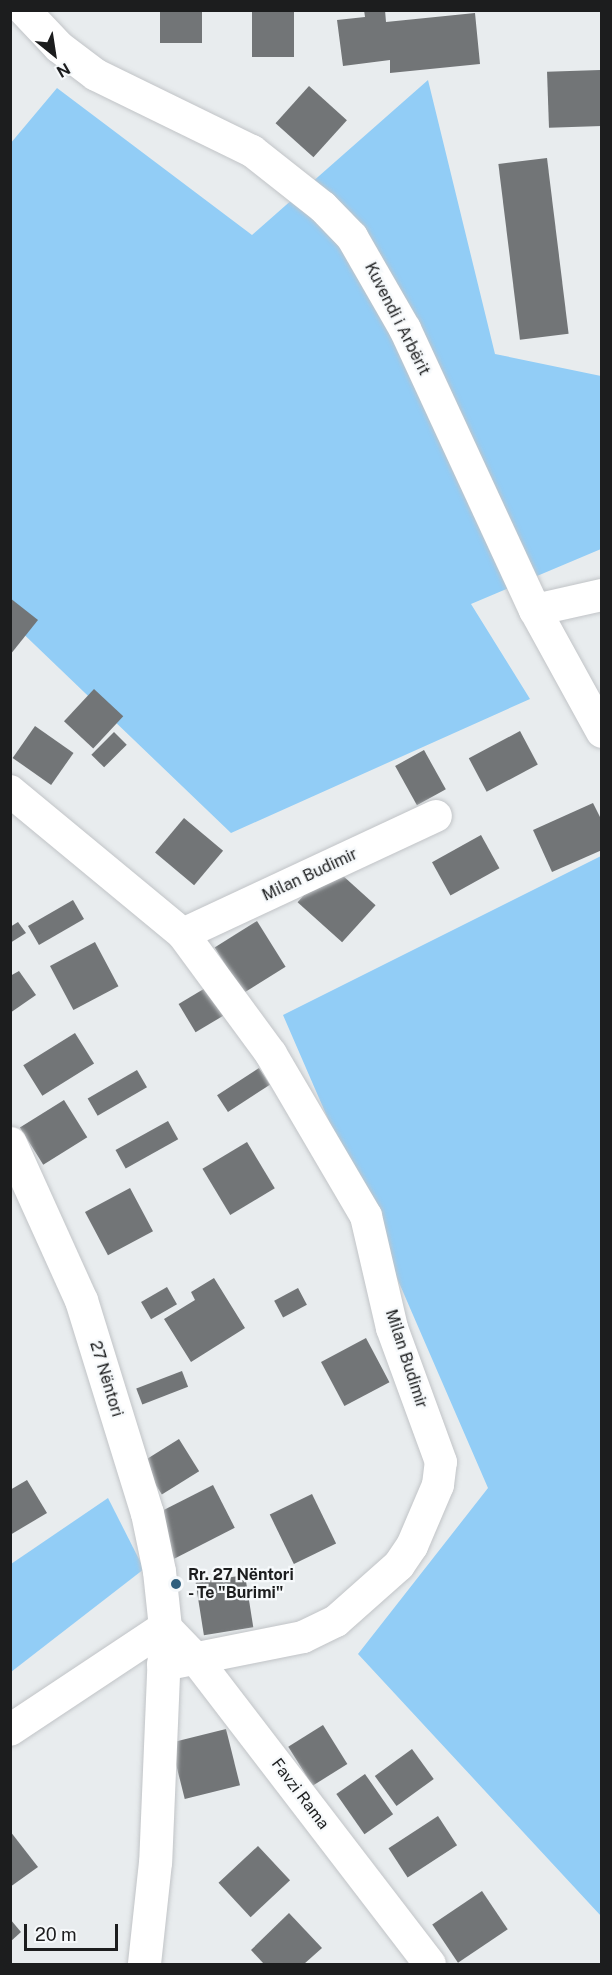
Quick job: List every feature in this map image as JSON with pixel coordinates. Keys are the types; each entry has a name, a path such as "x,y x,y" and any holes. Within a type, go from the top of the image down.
{"street":[{"name":"Kuvendi i Arbërit","path":"24,10 59,47 96,75 252,152 323,207 352,237 405,329 535,610 602,732"},
{"path":"535,610 602,595"},
{"name":"Milan Budimir","path":"10,791 183,934 271,1054 366,1216 392,1328 441,1462 438,1485 412,1546 399,1565 336,1621 303,1637 163,1665"},
{"name":"Milan Budimir","path":"183,934 436,816"},
{"name":"27 Nëntori","path":"10,1143 52,1226 106,1377 147,1513 165,1627 155,1862 144,1965"},
{"path":"10,1730 165,1627"},
{"name":"Favzi Rama","path":"165,1627 195,1658 430,1965"}],"shaded area":[{"path":"428,80 495,354 601,376 601,549 471,604 530,699 231,833 11,622 10,144 57,88 252,235"},
{"path":"601,856 601,1916 358,1654 488,1488 283,1015"},
{"path":"108,1498 144,1569 11,1672 11,1564"}],"building":[{"path":"160,10 202,10 202,43 160,43"},
{"path":"252,10 294,10 294,57 252,57"},
{"path":"364,10 385,10 386,22 475,13 480,64 390,73 390,60 343,66 337,20 365,17"},
{"path":"600,70 602,126 549,128 547,72"},
{"path":"309,86 347,120 313,157 276,123"},
{"path":"547,158 569,334 520,340 498,164"},
{"path":"10,598 38,620 10,655"},
{"path":"94,689 123,716 93,748 64,721"},
{"path":"35,726 74,753 51,785 13,758"},
{"path":"520,731 538,765 487,792 469,758"},
{"path":"114,732 127,745 104,767 91,755"},
{"path":"424,750 446,789 417,805 395,766"},
{"path":"593,803 602,821 602,850 552,872 533,830"},
{"path":"184,818 223,851 194,885 155,852"},
{"path":"481,835 499,868 450,895 432,862"},
{"path":"331,865 376,905 342,942 298,902"},
{"path":"73,900 84,919 39,945 28,926"},
{"path":"257,921 286,967 243,993 215,947"},
{"path":"18,922 26,933 10,943 10,927"},
{"path":"95,942 118,986 73,1010 50,966"},
{"path":"19,971 36,995 10,1013 10,976"},
{"path":"212,984 229,1012 196,1032 179,1004"},
{"path":"75,1033 94,1064 42,1096 23,1065"},
{"path":"259,1068 270,1085 228,1112 217,1095"},
{"path":"137,1070 147,1087 98,1116 88,1098"},
{"path":"64,1100 87,1137 43,1165 20,1128"},
{"path":"168,1121 178,1139 126,1168 116,1150"},
{"path":"247,1142 275,1188 230,1215 202,1169"},
{"path":"130,1188 153,1231 108,1255 85,1212"},
{"path":"214,1278 245,1328 191,1362 164,1319 195,1300 191,1292"},
{"path":"167,1287 177,1304 151,1319 141,1302"},
{"path":"298,1288 307,1305 283,1317 274,1301"},
{"path":"366,1338 389,1382 344,1406 321,1362"},
{"path":"182,1371 188,1387 142,1404 136,1389"},
{"path":"179,1439 199,1471 162,1495 142,1462"},
{"path":"27,1480 47,1513 10,1535 10,1490"},
{"path":"213,1485 235,1528 174,1559 152,1516"},
{"path":"312,1494 336,1543 294,1564 270,1515"},
{"path":"245,1575 253,1627 204,1635 196,1583"},
{"path":"323,1725 347,1764 313,1786 288,1747"},
{"path":"226,1729 240,1785 185,1799 171,1743"},
{"path":"412,1749 434,1779 397,1806 375,1776"},
{"path":"365,1774 393,1814 364,1834 336,1794"},
{"path":"438,1816 457,1845 408,1877 389,1848"},
{"path":"10,1831 38,1867 10,1887"},
{"path":"258,1846 290,1880 251,1917 219,1883"},
{"path":"482,1891 508,1929 458,1963 432,1925"},
{"path":"289,1913 322,1948 304,1964 264,1964 251,1950"},
{"path":"10,1919 21,1932 10,1942"}],"place":[{"name":"Rr. 27 Nëntori - Te \"Burimi\"","path":"176,1584"}]}
